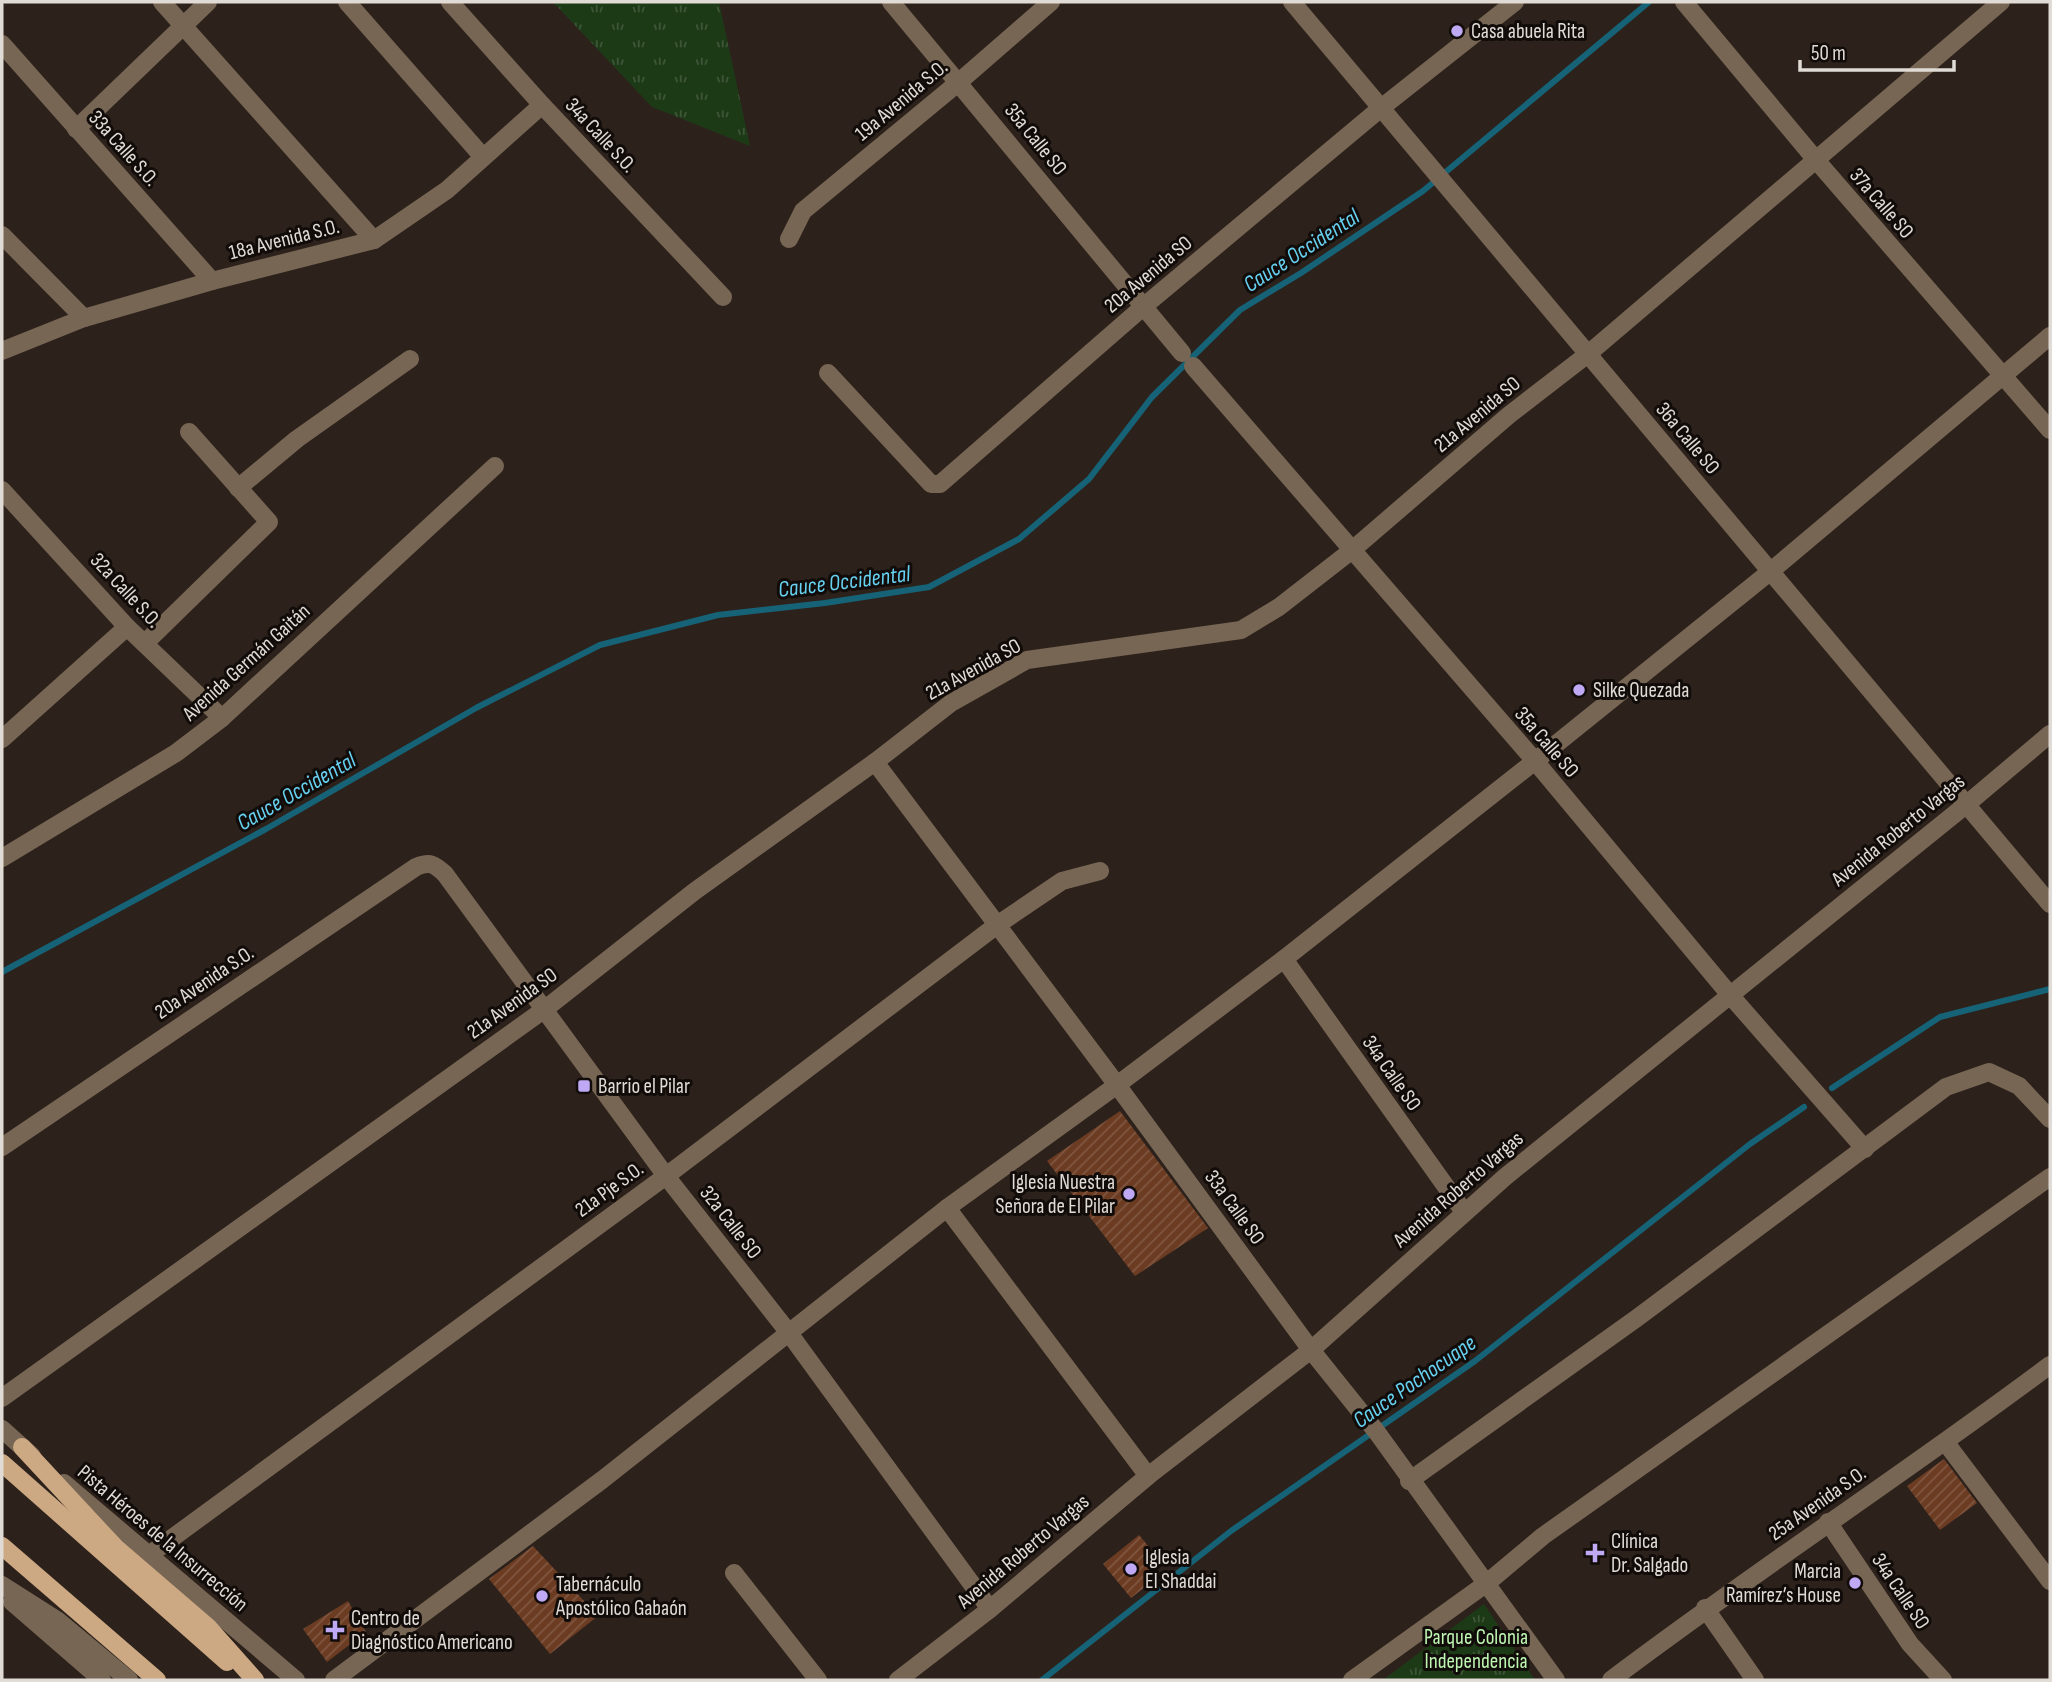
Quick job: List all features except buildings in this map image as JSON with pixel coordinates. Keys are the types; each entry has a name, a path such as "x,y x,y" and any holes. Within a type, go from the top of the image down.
{"main road":[{"path":"22,1447 115,1547 208,1627 255,1680"},
{"path":"2,1464 248,1680"},
{"path":"2,1546 157,1680"}],"street":[{"path":"162,2 374,240"},
{"path":"76,129 208,2"},
{"path":"347,2 483,158"},
{"name":"34a Calle S.O.","path":"450,2 542,105 723,297"},
{"name":"35a Calle SO","path":"891,2 1187,360 1535,761 1730,995 1865,1149"},
{"name":"19a Avenida S.O.","path":"789,240 803,211 1051,2"},
{"name":"36a Calle SO","path":"1292,2 2050,904"},
{"name":"20a Avenida SO","path":"828,373 931,484 940,484 1143,307 1381,108 1515,2"},
{"name":"37a Calle SO","path":"1684,2 1816,160 2050,430"},
{"name":"21a Avenida SO","path":"2,1398 545,1009 695,891 875,762 951,702 1027,660 1241,630 1279,607 1351,551 1509,415 1588,354 2001,2"},
{"name":"33a Calle S.O.","path":"2,44 212,281"},
{"name":"18a Avenida S.O.","path":"2,351 83,318 212,281 374,240 447,190 542,105"},
{"path":"2,235 83,318"},
{"path":"334,1680 602,1480 947,1208 1118,1085 1284,959 1770,571 2050,336"},
{"path":"238,488 297,439 410,359"},
{"path":"145,643 269,522 189,432"},
{"name":"Avenida Germán Gaitán","path":"2,858 176,753 222,718 495,466"},
{"name":"32a Calle S.O.","path":"2,489 127,627 222,718"},
{"path":"2,739 127,627"},
{"name":"Avenida Roberto Vargas","path":"898,1680 990,1609 1148,1476 1311,1350 1464,1212 2050,734"},
{"name":"33a Calle SO","path":"875,762 1118,1085 1311,1350 1376,1432 1556,1680"},
{"name":"20a Avenida S.O.","path":"2,1147 416,867 426,863 435,864"},
{"name":"32a Calle SO","path":"435,864 545,1009 666,1176 789,1333 990,1609"},
{"name":"21a Pje S.O.","path":"149,1555 666,1176 997,925 1062,881 1100,871"},
{"name":"34a Calle SO","path":"1284,959 1464,1212"},
{"path":"1409,1481 1637,1318 1946,1087 1989,1072 2019,1086 2050,1119"},
{"path":"1352,1680 1487,1583 1543,1536 2050,1177"},
{"path":"947,1208 1148,1476"},
{"name":"25a Avenida S.O.","path":"1611,1680 1705,1608 1946,1443 2050,1365"},
{"name":"Pista Héroes de la Insurrección","path":"2,1430 296,1680"},
{"path":"1946,1443 2050,1581"},
{"name":"34a Calle SO","path":"1828,1522 1910,1644 1943,1680"},
{"path":"734,1573 818,1680"},
{"path":"2,1585 57,1620 129,1680"},
{"path":"2,1593 102,1680"},
{"path":"1705,1608 1755,1680"}],"green space":[{"path":"553,2 719,2 750,146 652,107"},
{"name":"Parque Colonia Independencia","path":"1484,1604 1535,1680 1383,1680"}],"waterway":[{"name":"Cauce Occidental","path":"2,972 266,829 476,708 600,645 718,615 825,603 929,587 1019,539 1089,479 1152,397 1240,310 1301,273 1423,191 1649,2"},
{"name":"Cauce Pochocuape","path":"1832,1088 1940,1017 2050,989"},
{"name":"Cauce Pochocuape","path":"1042,1680 1231,1531 1475,1361 1750,1144 1804,1107"}],"place":[{"name":"Casa abuela Rita","path":"1457,31"},
{"name":"Silke Quezada","path":"1579,690"},
{"name":"Barrio el Pilar","path":"584,1086"},
{"name":"Iglesia Nuestra Señora de El Pilar","path":"1129,1194"},
{"name":"Clínica Dr. Salgado","path":"1595,1553"},
{"name":"Iglesia El Shaddai","path":"1131,1569"},
{"name":"Marcia Ramírez’s House","path":"1855,1583"},
{"name":"Tabernáculo Apostólico Gabaón","path":"542,1596"},
{"name":"Centro de Diagnóstico Americano","path":"335,1630"}]}
